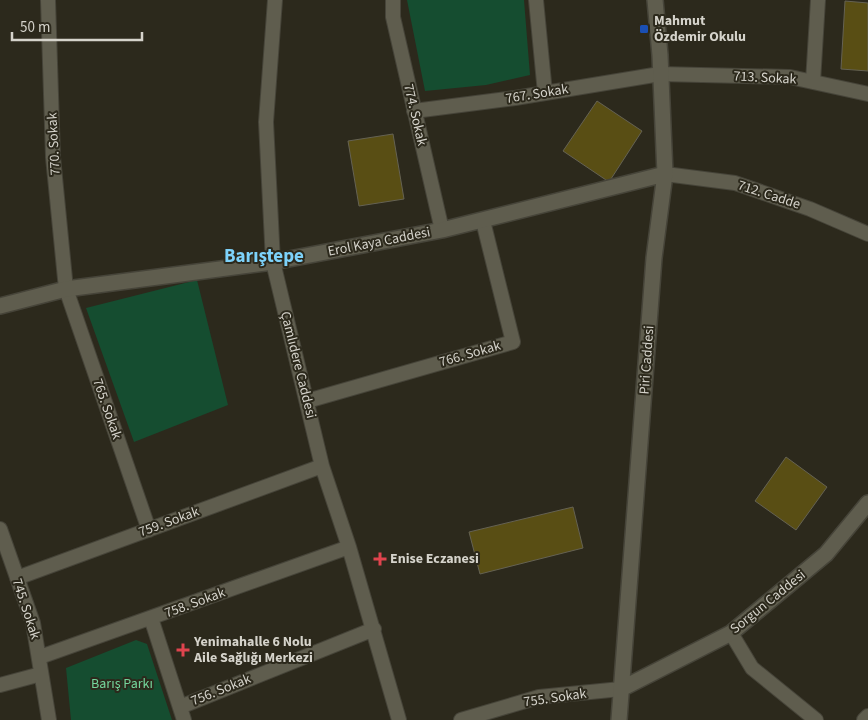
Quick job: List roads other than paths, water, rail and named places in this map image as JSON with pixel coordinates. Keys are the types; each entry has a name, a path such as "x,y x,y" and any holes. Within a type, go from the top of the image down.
{"street":[{"name":"770. Sokak","path":"48,0 53,157 66,288"},
{"name":"Çamlıdere Caddesi","path":"274,0 266,122 273,262 322,466 374,629 399,720"},
{"name":"774. Sokak","path":"393,0 393,17 442,230"},
{"path":"536,0 545,93"},
{"name":"Piri Caddesi","path":"619,720 654,258 665,174 655,0"},
{"path":"813,82 818,0"},
{"name":"767. Sokak","path":"414,111 545,93 660,74"},
{"name":"713. Sokak","path":"660,74 790,77 868,94"},
{"name":"Erol Kaya Caddesi","path":"0,306 66,288 273,262 484,222 665,174"},
{"name":"712. Cadde","path":"665,174 736,183 810,209 868,234"},
{"name":"766. Sokak","path":"307,400 513,342 484,222"},
{"name":"765. Sokak","path":"66,288 148,530"},
{"name":"759. Sokak","path":"17,578 322,466"},
{"name":"Sorgun Caddesi","path":"621,689 731,633 826,554 868,503"},
{"name":"745. Sokak","path":"0,529 33,623 49,720"},
{"name":"758. Sokak","path":"40,657 349,547"},
{"path":"151,618 182,713"},
{"name":"756. Sokak","path":"182,713 374,629"},
{"path":"731,633 752,668 816,720"},
{"path":"0,684 42,674"},
{"name":"755. Sokak","path":"461,720 538,697 621,689"},
{"path":"864,720 868,716"}],"place":[{"name":"Mahmut Özdemir Okulu","path":"644,29"},
{"name":"Enise Eczanesi","path":"380,559"},
{"name":"Yenimahalle 6 Nolu Aile Sağlığı Merkezi","path":"183,650"}],"district":[{"name":"Barıştepe","path":"264,256"}],"park label":[{"name":"Barış Parkı","path":"122,684"}]}
